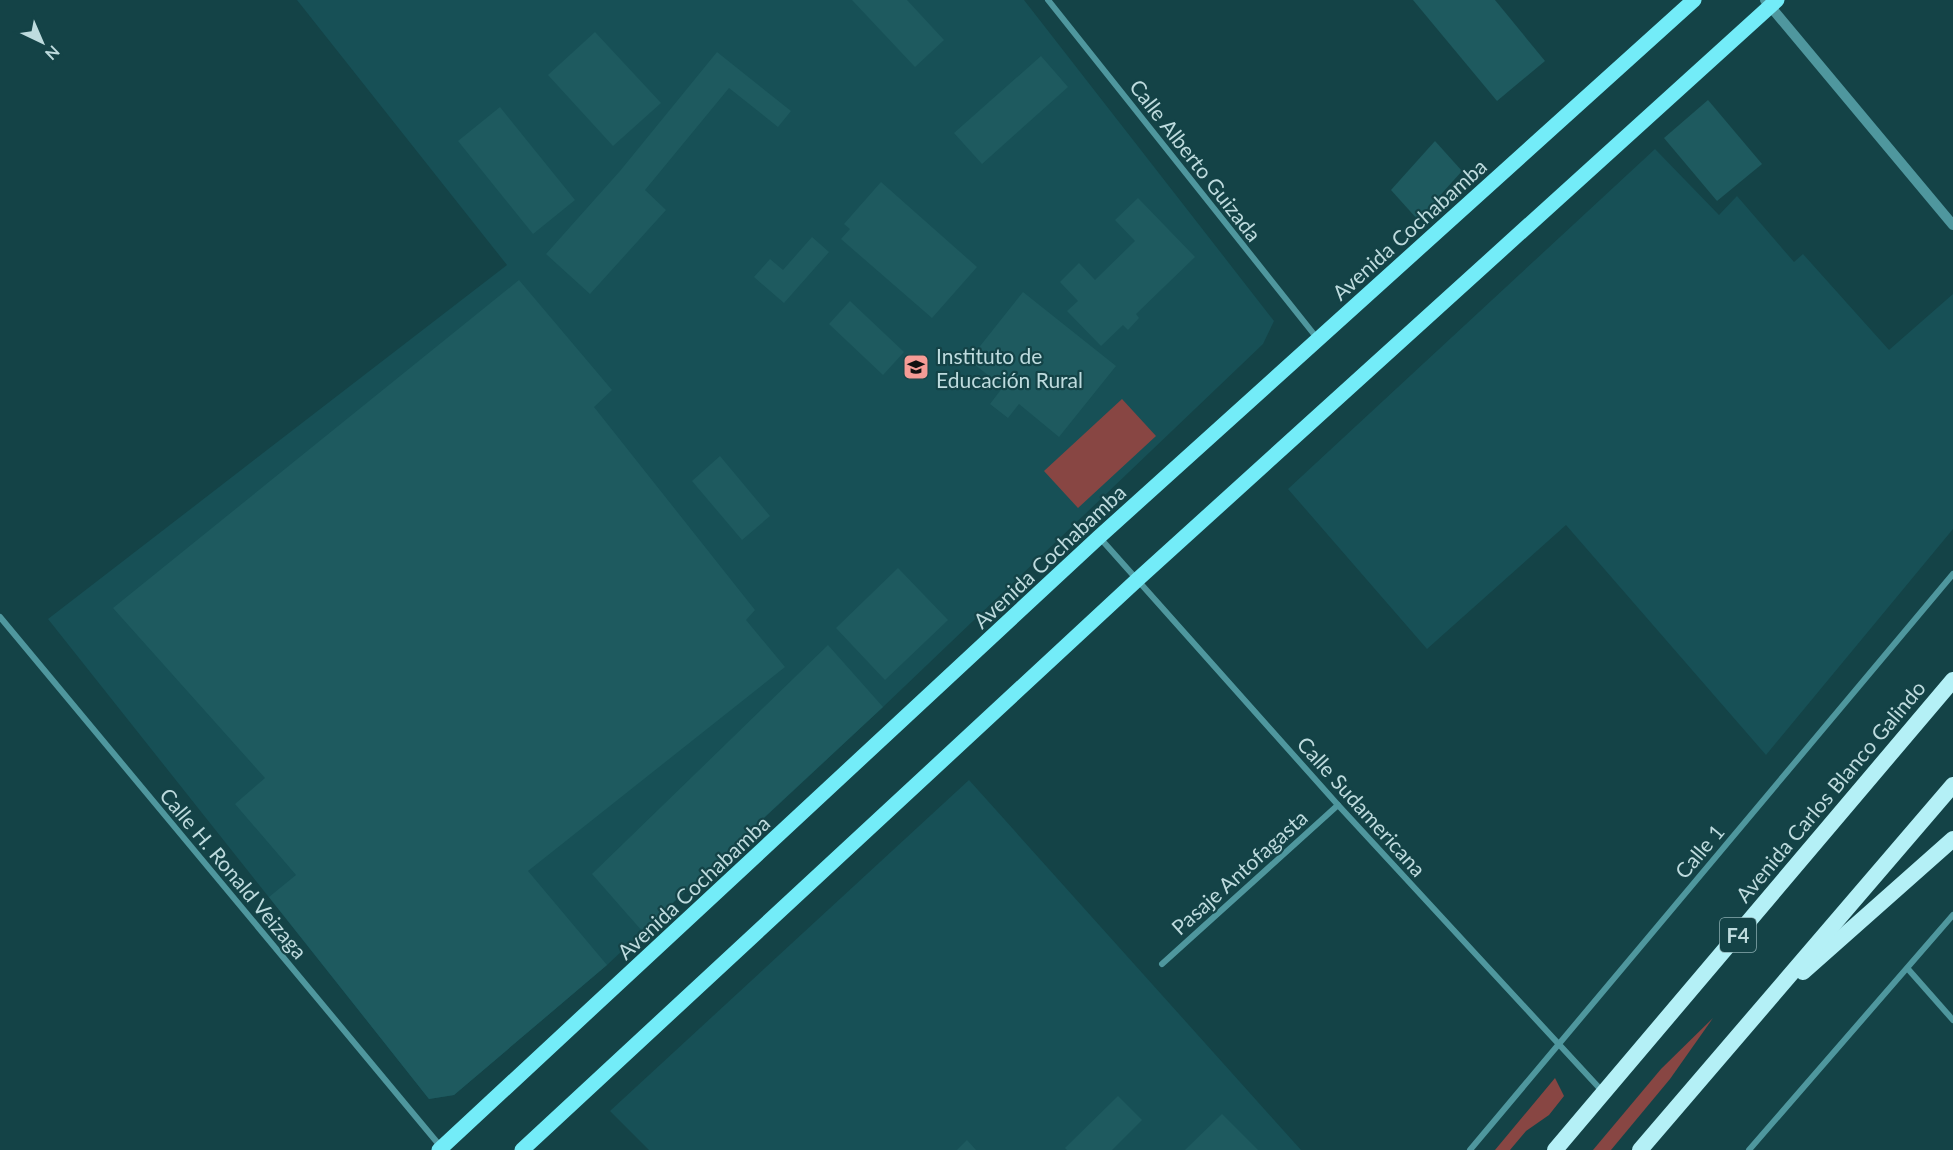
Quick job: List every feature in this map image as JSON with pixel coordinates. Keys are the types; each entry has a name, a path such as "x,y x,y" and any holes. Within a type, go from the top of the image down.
{"highway":[{"name":"Avenida Carlos Blanco Galindo","path":"1555,1150 1605,1094 1953,680"},
{"path":"1647,1147 1755,1014 1953,785"},
{"path":"1755,1014 1953,839"}],"main road":[{"name":"Avenida Cochabamba","path":"441,1149 1099,537 1694,0"},
{"path":"522,1150 1137,580 1771,2"}],"street":[{"name":"Calle Alberto Guizada","path":"1048,0 1318,340"},
{"path":"1771,2 1953,225"},
{"name":"Calle Sudamericana","path":"1099,537 1338,805 1605,1094"},
{"name":"Calle 1","path":"1470,1150 1953,574"},
{"name":"Calle H. Ronald Veizaga","path":"0,617 441,1149"},
{"name":"Pasaje Antofagasta","path":"1162,964 1338,805"},
{"path":"1749,1150 1953,915"},
{"path":"1908,969 1953,1020"}],"shaded area":[{"path":"297,0 1024,0 1274,321 1263,344 883,707 607,965 454,1095 429,1099 48,619 507,265"},
{"path":"1655,149 1719,215 1737,196 1794,262 1803,254 1889,350 1953,294 1953,529 1766,755 1566,525 1427,649 1288,489"},
{"path":"1122,399 1156,436 1078,508 1044,471"},
{"path":"969,780 1301,1150 649,1150 610,1111"},
{"path":"1713,1018 1670,1079 1611,1150 1593,1150 1661,1069"},
{"path":"1555,1078 1564,1096 1549,1115 1526,1131 1510,1150 1495,1150"}],"building":[{"path":"852,0 907,0 944,40 915,67"},
{"path":"1413,0 1495,0 1545,61 1497,101"},
{"path":"595,32 661,103 613,146 548,75"},
{"path":"717,52 791,111 778,127 729,88 645,190 666,210 590,294 546,254 620,171"},
{"path":"1041,56 1068,87 982,164 954,133"},
{"path":"1708,100 1762,164 1717,201 1664,138"},
{"path":"500,107 575,200 533,234 458,141"},
{"path":"1435,141 1462,171 1418,220 1391,190"},
{"path":"881,182 977,267 932,318 841,239 850,229 844,224"},
{"path":"1138,198 1195,257 1136,314 1139,318 1128,330 1123,325 1101,346 1067,311 1078,301 1060,282 1079,263 1095,280 1135,241 1115,220"},
{"path":"812,237 829,252 784,303 754,277 770,259 783,270"},
{"path":"519,280 612,390 594,407 755,610 746,620 785,667 528,871 607,965 454,1095 429,1099 269,897 296,875 235,804 265,778 113,608"},
{"path":"1023,292 1116,366 1059,437 1019,404 1008,418 990,404 1003,387 969,360"},
{"path":"850,301 904,352 883,375 829,324"},
{"path":"720,456 770,516 742,540 692,481"},
{"path":"898,568 948,620 885,680 836,628"},
{"path":"828,645 883,707 642,931 592,874"},
{"path":"1118,1096 1142,1120 1112,1150 1067,1150 1065,1148"},
{"path":"1222,1114 1258,1150 1185,1150"},
{"path":"967,1140 976,1150 957,1150"}],"place":[{"name":"Instituto de Educación Rural","path":"916,367"}]}
